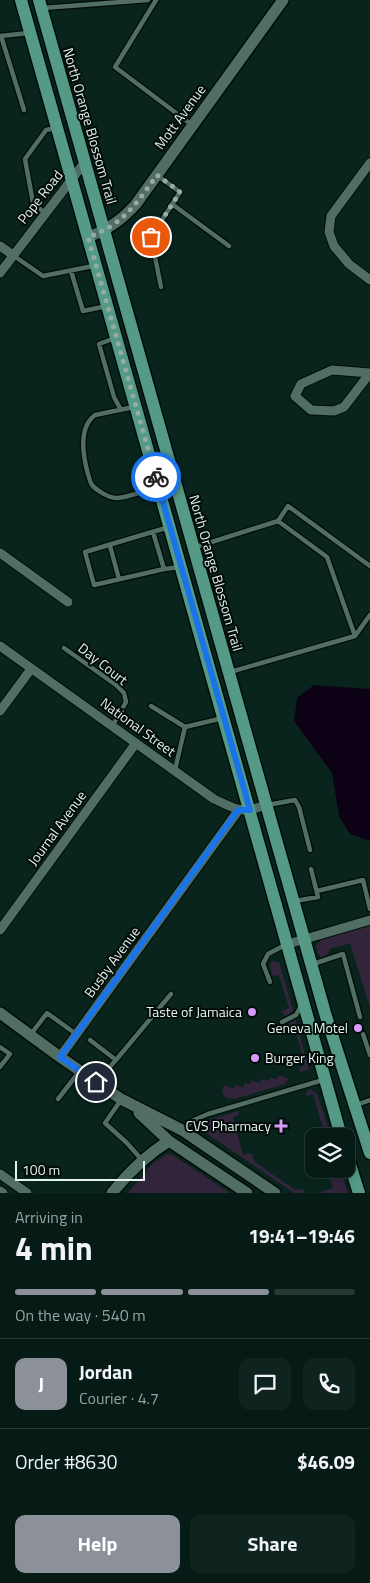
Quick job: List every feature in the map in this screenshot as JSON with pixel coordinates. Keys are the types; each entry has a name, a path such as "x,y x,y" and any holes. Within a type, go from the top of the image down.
{"main road":[{"path":"21,0 224,717 244,810 288,944 340,1128"},
{"name":"Mott Avenue","path":"88,237 104,231 126,215 284,0"},
{"name":"North Orange Blossom Trail","path":"40,4 311,964 370,1153"},
{"path":"0,1013 124,1101 170,1141 247,1193"},
{"path":"124,1101 182,1130 275,1193"},
{"path":"112,1193 127,1174 142,1160 170,1141 185,1143 237,1167"},
{"path":"354,1178 359,1193"}],"street":[{"name":"Pope Road","path":"0,273 85,162"},
{"path":"369,279 349,264 334,246 329,232 331,216 370,163"},
{"path":"0,246 13,255"},
{"path":"332,370 370,373 344,406 334,412 311,410 295,396 301,384 332,370"},
{"path":"170,527 187,526"},
{"path":"0,552 68,602"},
{"name":"National Street","path":"0,646 214,799 244,810"},
{"path":"0,712 31,669"},
{"name":"Journal Avenue","path":"0,930 136,742"},
{"path":"244,810 266,805"},
{"name":"Busby Avenue","path":"60,1057 244,810"},
{"path":"288,944 370,920"},
{"path":"0,1174 22,1192"}],"lane":[{"path":"40,4 148,0"},
{"path":"156,0 115,67 193,125"},
{"path":"24,110 0,36 31,33"},
{"path":"45,213 33,203 25,160 46,130 58,128"},
{"path":"157,175 180,192 151,237 160,287"},
{"path":"172,204 229,246"},
{"path":"13,255 43,276 96,265"},
{"path":"71,270 83,311 108,306"},
{"path":"116,338 99,344 114,397 121,410"},
{"path":"136,407 95,415 91,418 83,440 86,465 92,485 101,492 115,498 159,487"},
{"path":"193,548 278,521 288,506 370,566"},
{"path":"278,521 327,557 355,636"},
{"path":"170,527 85,552 94,585 181,566"},
{"path":"153,532 164,569"},
{"path":"110,546 119,579"},
{"path":"228,672 355,636 370,615"},
{"name":"Day Court","path":"64,648 116,685 124,693 126,702 113,725"},
{"path":"151,706 185,727 224,717"},
{"path":"175,771 185,727"},
{"path":"266,805 295,800 299,807 310,850"},
{"path":"294,902 318,897 311,869"},
{"path":"317,891 363,880 370,909"},
{"path":"270,982 263,964 268,954 288,944"},
{"path":"311,964 343,954 360,1017"},
{"path":"96,1082 171,994"},
{"path":"282,1022 296,1015 304,1001"},
{"path":"30,1035 48,1012 76,1034"},
{"path":"363,1034 370,1055"},
{"path":"90,1040 116,1060"},
{"path":"0,1047 10,1054 0,1067"},
{"path":"58,1099 79,1070"},
{"path":"182,1130 194,1120 208,1114 325,1079"},
{"path":"355,1106 370,1100"},
{"path":"124,1101 105,1123 142,1160"}],"shaded area":[{"path":"314,685 370,689 370,841 350,834 339,816 332,773 294,721 297,698"},
{"path":"370,924 369,1005 350,943 330,949 327,955 321,958 316,946 323,938"},
{"path":"272,961 279,962 293,1010 290,1014 284,1016 282,1011 289,1008 279,975 272,976 270,964"},
{"path":"295,1018 309,1069 300,1072 300,1068 305,1065 296,1032 290,1033 287,1025"},
{"path":"279,1075 287,1078 288,1080 285,1084 235,1099 226,1098 222,1092 224,1085 234,1089 235,1085 243,1087 244,1083 250,1084 251,1081 260,1083 261,1079 269,1081 270,1078 277,1079"},
{"path":"310,1089 317,1094 328,1128 323,1128 313,1094 307,1096 306,1092"},
{"path":"238,1111 239,1115 233,1117 243,1155 251,1153 255,1162 294,1189 303,1189 305,1193 294,1193 199,1128 202,1122"},
{"path":"167,1154 173,1155 230,1193 128,1193 153,1163"},
{"path":"330,1178 343,1178 348,1193 318,1193 333,1188"}],"way so far":[{"path":"151,237 180,192 157,175 126,215 104,231 88,237 156,477"}],"place":[{"name":"Taste of Jamaica","path":"252,1012"},
{"name":"Geneva Motel","path":"358,1028"},
{"name":"Burger King","path":"255,1058"},
{"name":"CVS Pharmacy","path":"281,1126"}],"route":[{"path":"96,1082 60,1057 238,810 250,810 156,477"}]}
